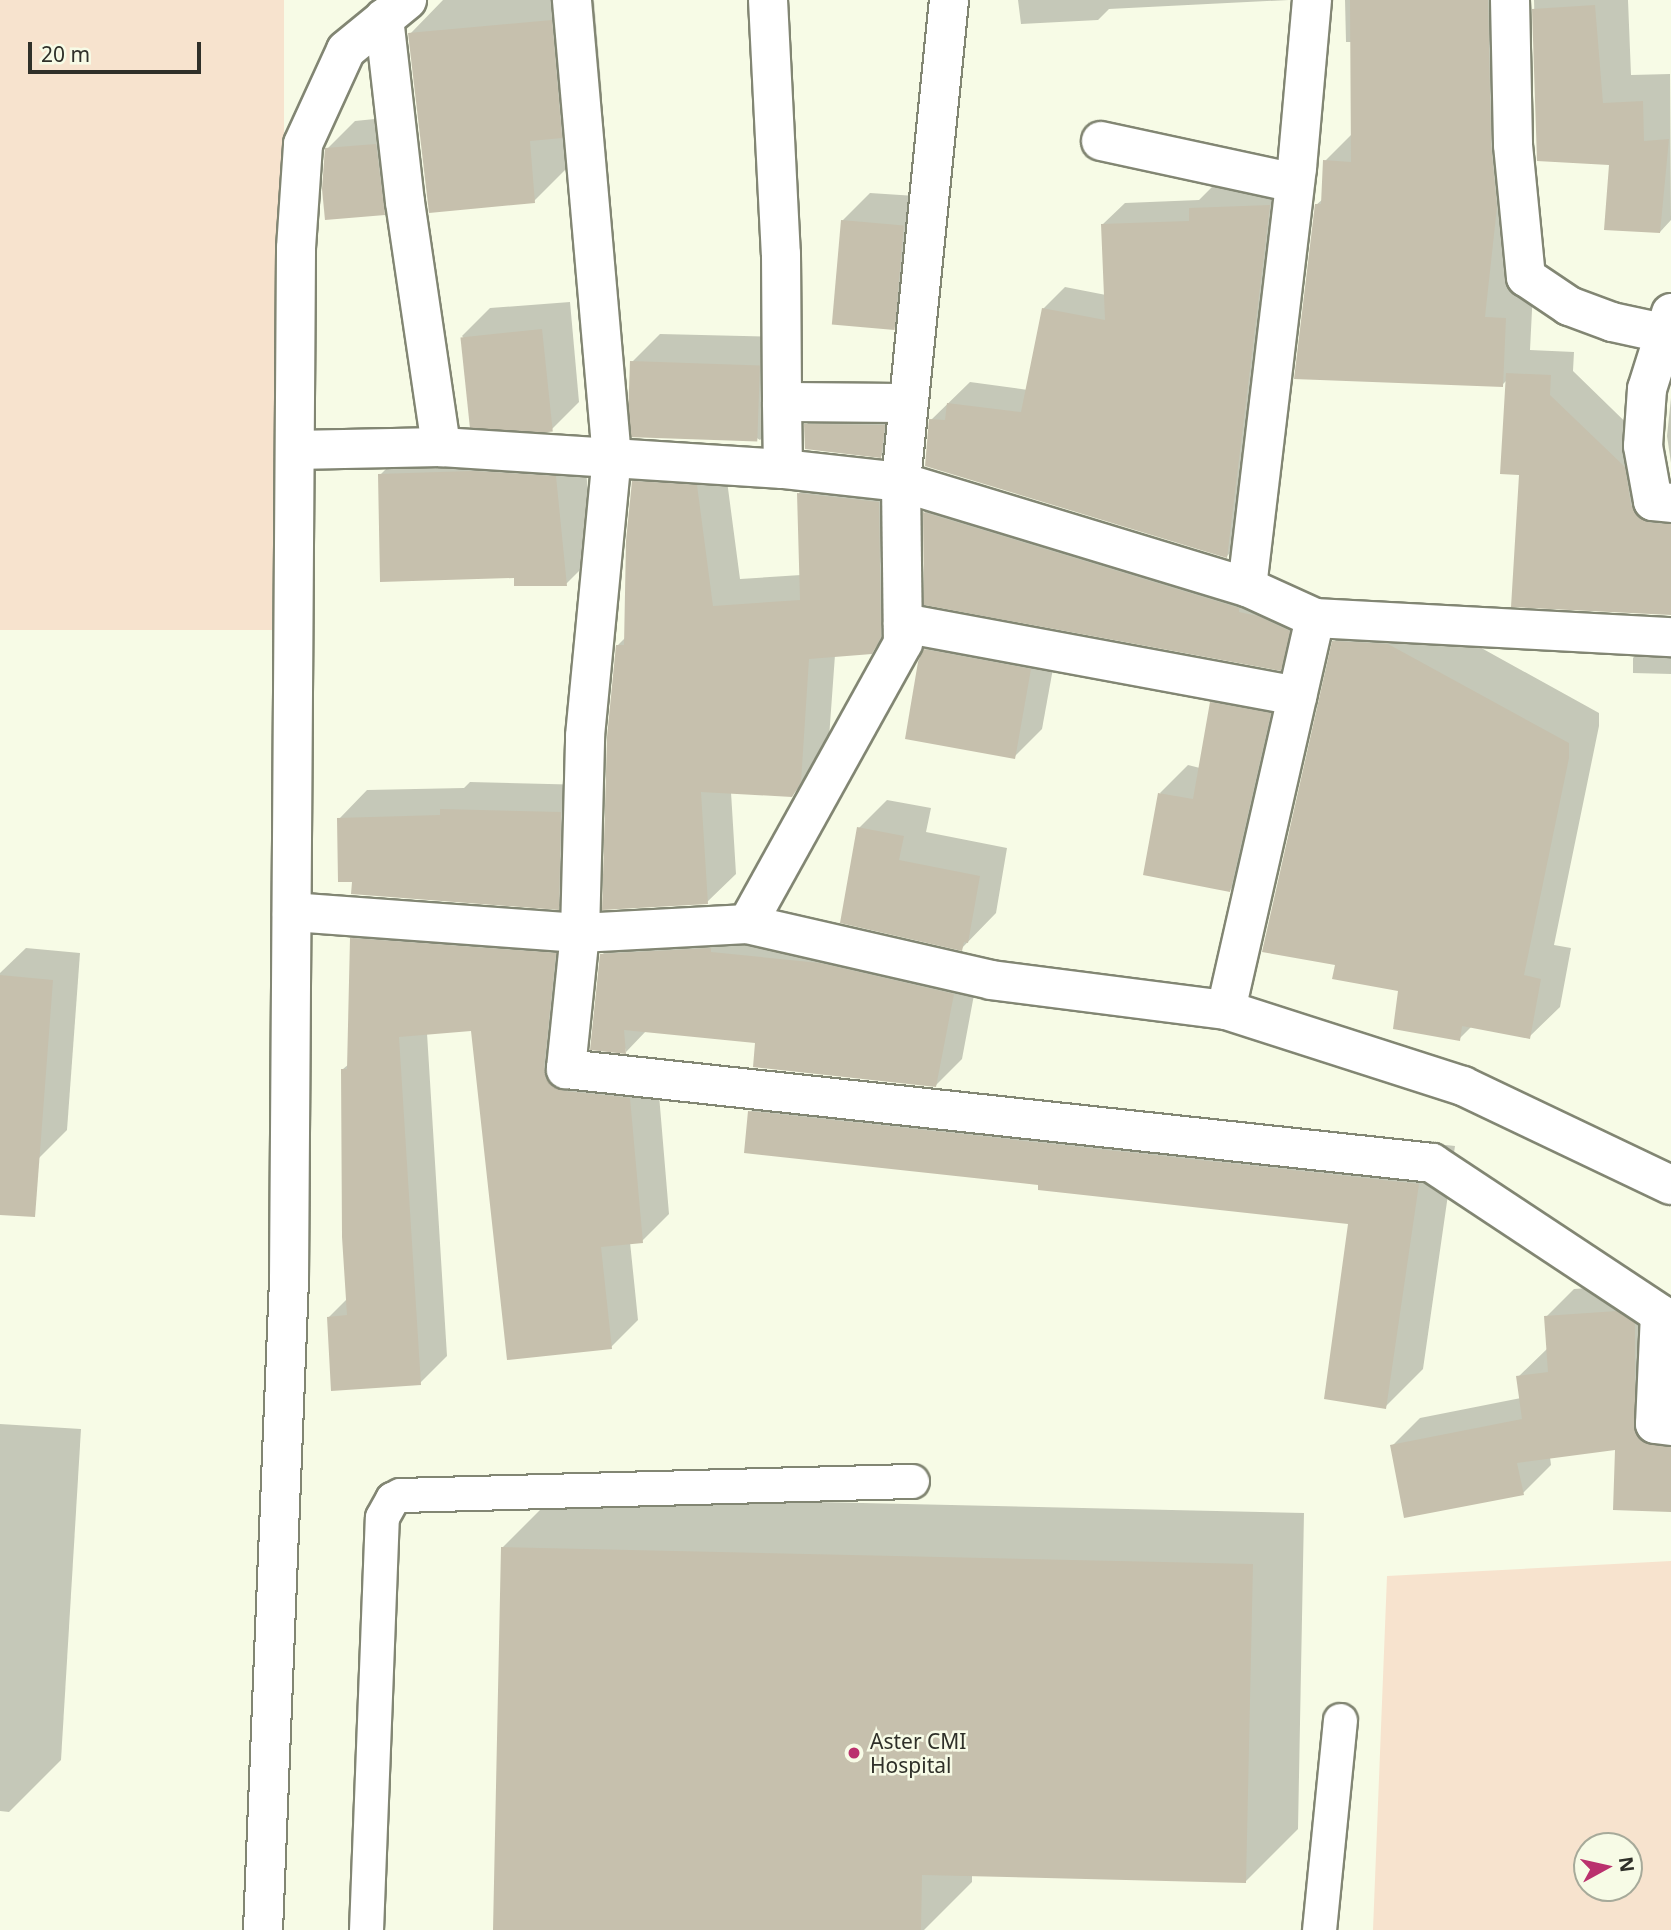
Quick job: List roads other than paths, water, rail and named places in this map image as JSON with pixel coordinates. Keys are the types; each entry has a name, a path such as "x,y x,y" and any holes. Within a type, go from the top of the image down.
{"street":[{"path":"572,0 612,458 585,736 580,933 566,1069 1432,1163 1660,1314 1655,1424 1671,1426"},
{"path":"768,0 781,254 783,469"},
{"path":"747,924 903,642 901,482 926,254 949,0"},
{"path":"1247,587 1295,183 1312,0"},
{"path":"1510,0 1513,145 1526,277 1569,306 1612,322 1669,324 1647,389 1643,446 1653,501 1671,503"},
{"path":"396,9 405,202 441,446"},
{"path":"263,1930 289,1280 296,248 303,144 346,50 396,9"},
{"path":"1101,141 1295,183"},
{"path":"782,402 908,403"},
{"path":"295,450 441,446 783,469 901,482 1247,587 1315,618 1671,637"},
{"path":"1226,1010 1315,618"},
{"path":"903,624 1297,696"},
{"path":"292,912 580,933 747,924 991,980 1226,1010 1462,1086 1671,1185"}],"lane":[{"path":"366,1930 382,1517 392,1499 400,1495 912,1481"},
{"path":"1319,1930 1340,1720"}],"place":[{"name":"Aster CMI Hospital","path":"854,1753"}]}
